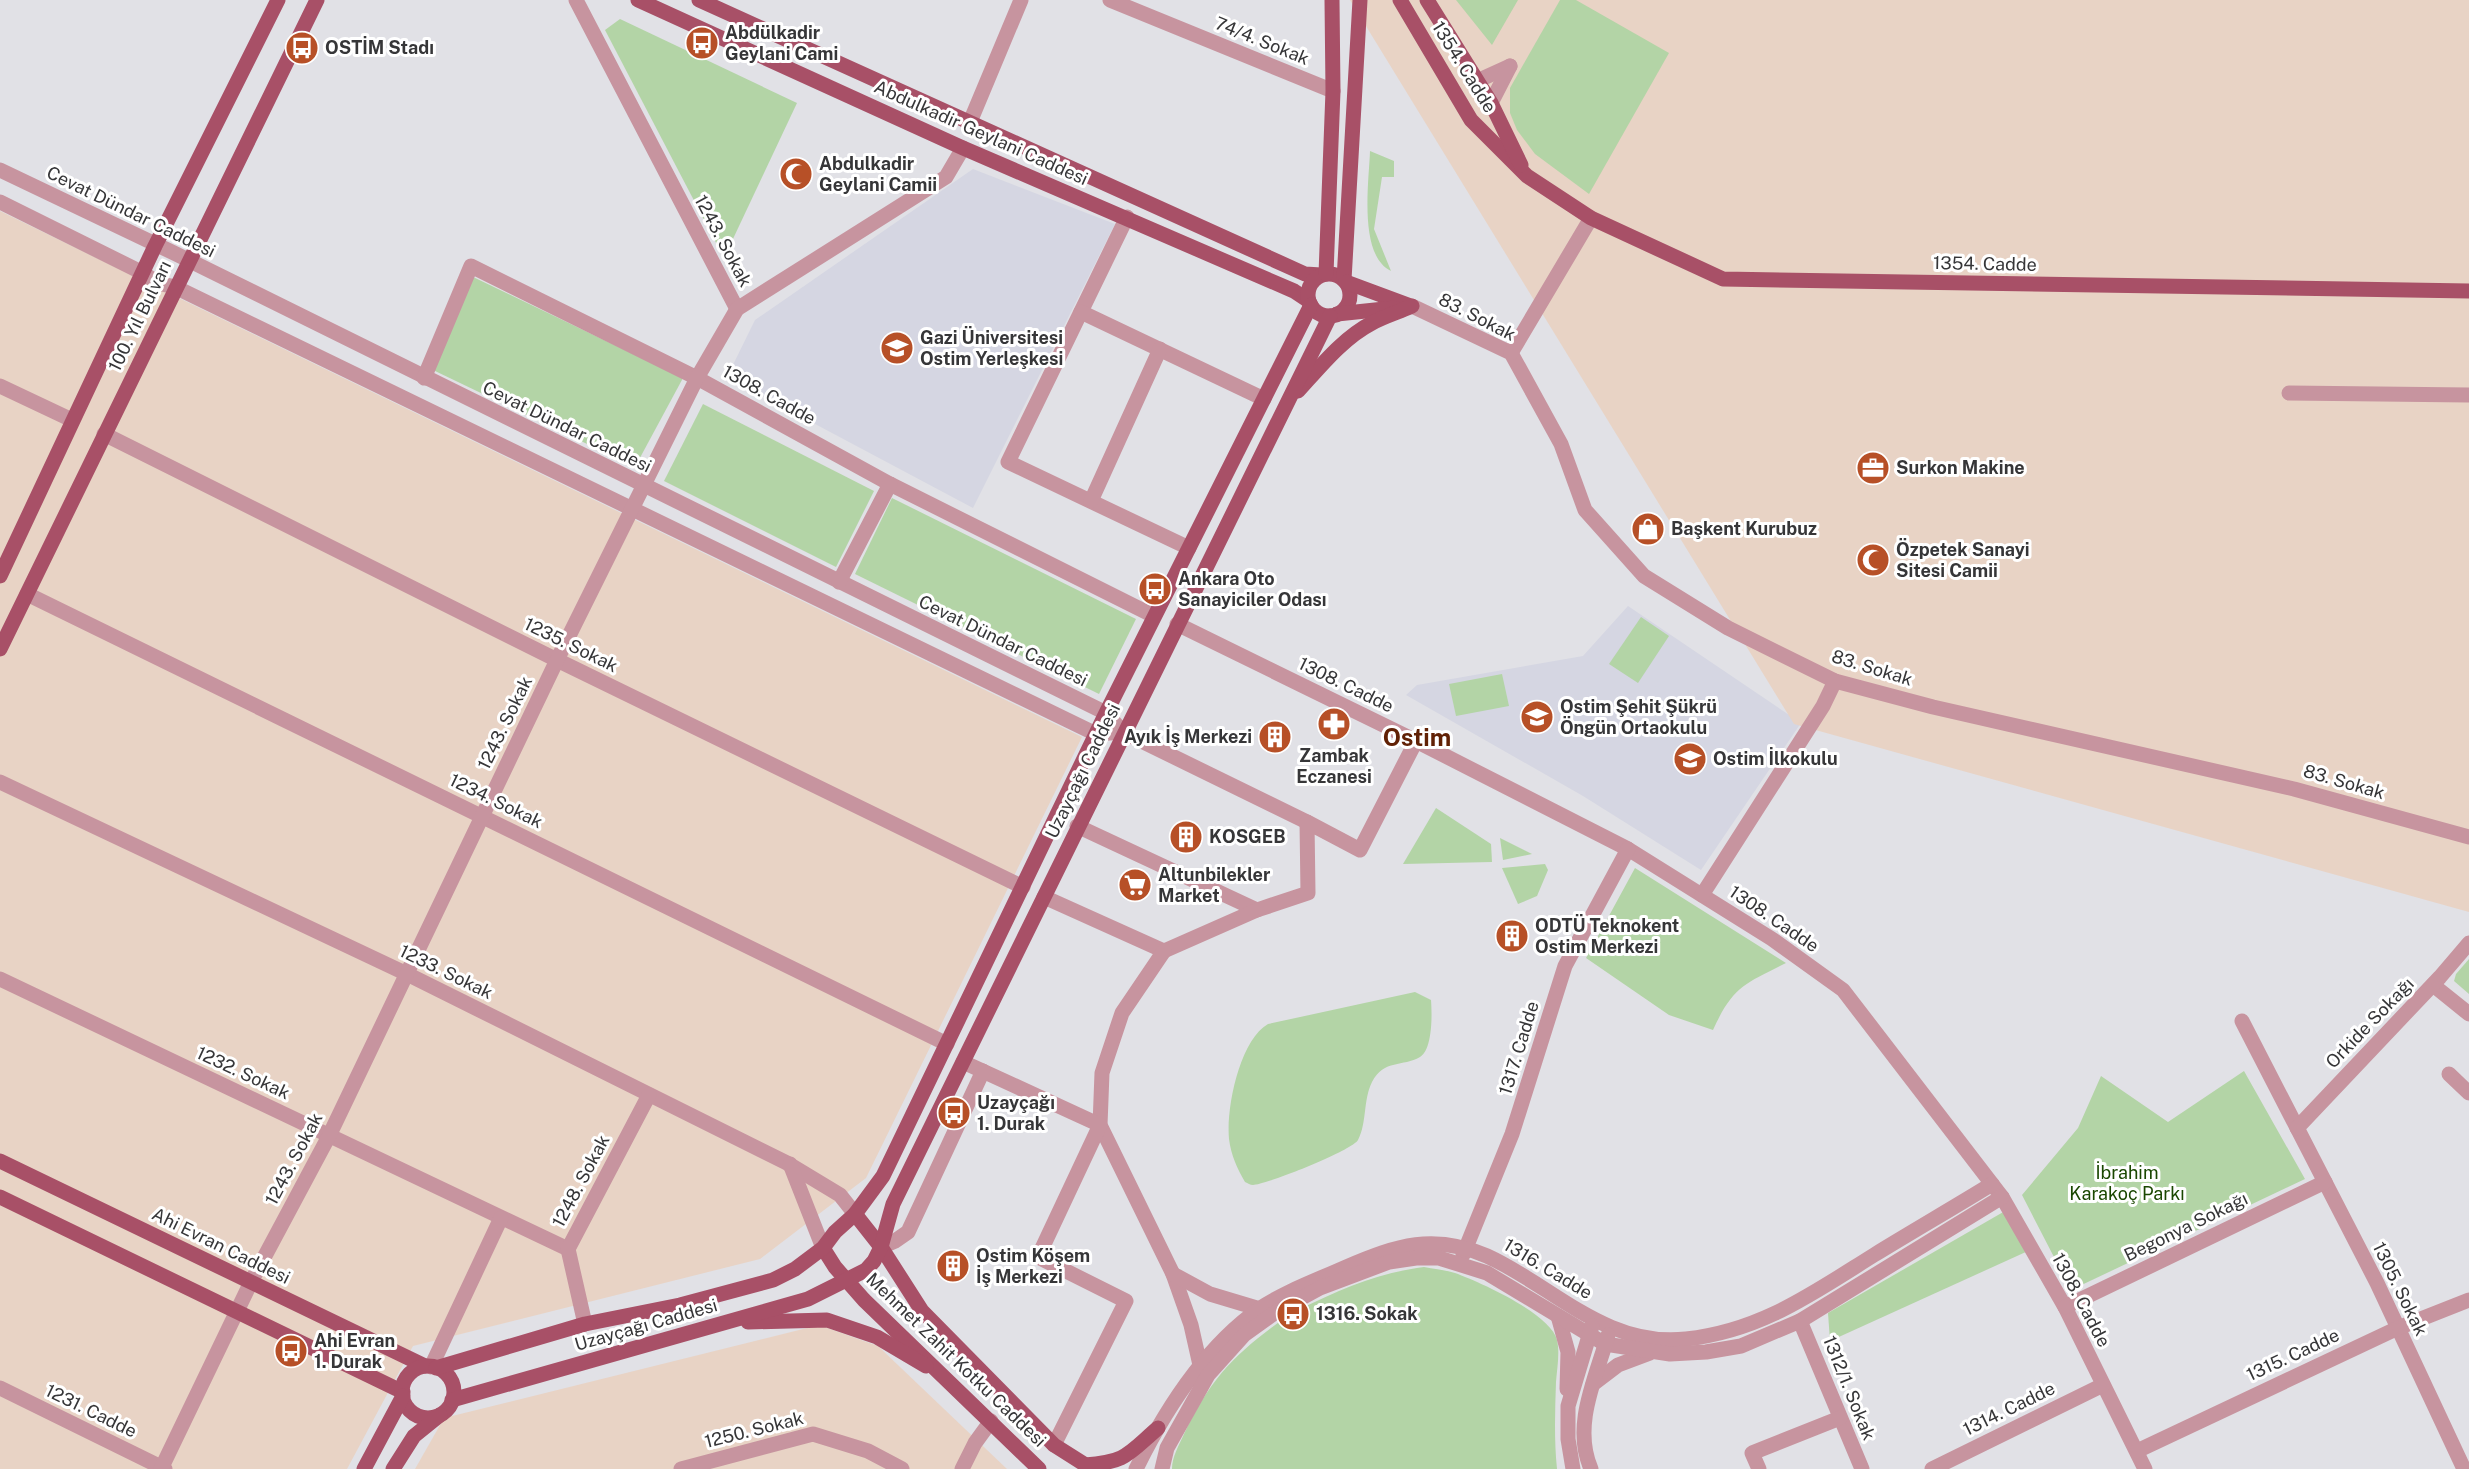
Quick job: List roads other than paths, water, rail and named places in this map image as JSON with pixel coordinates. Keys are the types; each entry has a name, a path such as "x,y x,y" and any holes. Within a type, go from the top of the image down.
{"main road":[{"name":"100. Yıl Bulvarı","path":"0,576 155,246 278,0"},
{"name":"100. Yıl Bulvarı","path":"0,649 317,0"},
{"name":"Abdulkadir Geylani Caddesi","path":"638,0 963,148 1294,291 1310,303"},
{"name":"Abdulkadir Geylani Caddesi","path":"699,0 1305,274 1323,274"},
{"path":"1332,0 1334,91 1323,274 1308,289 1310,303 1316,311 1334,315 1412,306"},
{"name":"1354. Cadde","path":"1400,0 1471,120 1527,176 1591,218 1723,279 2469,291"},
{"name":"1354. Cadde","path":"1427,0 1491,103 1527,176"},
{"path":"1334,315 1348,304 1350,291 1345,281 1362,2"},
{"path":"1457,97 1477,81"},
{"path":"1471,120 1491,103"},
{"path":"963,148 970,122"},
{"path":"1323,274 1412,306"},
{"name":"Uzayçağı Caddesi","path":"431,1367 585,1324 680,1305 772,1280 795,1269 823,1248 835,1232 855,1214 883,1176 1106,713 1310,303"},
{"path":"1286,404 1333,353 1352,337 1371,323 1412,306"},
{"name":"Uzayçağı Caddesi","path":"453,1400 808,1299 866,1270 881,1247 893,1204 1123,732 1286,404 1334,315"},
{"name":"Ahi Evran Caddesi","path":"0,1161 431,1367"},
{"path":"0,1197 403,1394"},
{"name":"Mehmet Zahit Kotku Caddesi","path":"855,1214 881,1247 922,1311 1054,1445 1089,1467"},
{"name":"Mehmet Zahit Kotku Caddesi","path":"823,1248 846,1280 1040,1469"},
{"path":"730,1322 827,1320 877,1337 946,1377"},
{"path":"364,1469 403,1394 405,1380 410,1373 431,1367 448,1376 452,1383 453,1400 442,1413 414,1436 393,1469"},
{"path":"403,1394 405,1404 418,1415 434,1417 442,1413"},
{"path":"1089,1467 1125,1458 1158,1428"}],"street":[{"name":"1243. Sokak","path":"162,1468 251,1282 329,1136 632,508 697,378 737,309 576,0"},
{"path":"970,122 1022,0"},
{"name":"74/4. Sokak","path":"1110,0 1138,5 1334,91"},
{"path":"1477,81 1510,66 1491,103"},
{"path":"737,309 946,177 963,148"},
{"name":"Cevat Dündar Caddesi","path":"0,170 1106,713 1123,732"},
{"path":"0,202 143,273 158,283 175,287 1096,734 1123,732 1360,850 1416,741"},
{"path":"1127,217 1008,462 1189,548"},
{"path":"1511,353 1591,218"},
{"name":"1308. Cadde","path":"424,378 471,266 697,378 890,484 1155,616"},
{"name":"83. Sokak","path":"1412,306 1511,353 1561,444 1585,510 1644,576 1728,628 1835,681 1933,707 2294,789 2469,837"},
{"path":"1081,312 1264,399"},
{"path":"1091,501 1160,350"},
{"path":"0,386 72,420"},
{"path":"2289,393 2469,395"},
{"name":"1235. Sokak","path":"104,434 557,660 1023,887"},
{"path":"839,582 890,484"},
{"name":"1234. Sokak","path":"27,594 947,1044"},
{"name":"1308. Cadde","path":"1177,624 1416,741 1628,849 1772,939 1843,990 2002,1197 2065,1307 2145,1469"},
{"path":"1702,895 1823,706 1835,681"},
{"name":"1233. Sokak","path":"0,782 407,974 790,1164 840,1195 855,1214"},
{"path":"1054,1445 1126,1301 1038,1257 1100,1125 1102,1073 1122,1013 1164,951 1257,910 1308,893 1307,822"},
{"path":"1077,826 1257,910"},
{"name":"1317. Cadde","path":"1460,1264 1512,1134 1565,966 1628,849"},
{"path":"1044,897 1164,951"},
{"name":"Orkide Sokağı","path":"2297,1128 2433,985 2469,943"},
{"name":"1232. Sokak","path":"0,980 568,1249"},
{"path":"2433,985 2469,1014"},
{"name":"1305. Sokak","path":"2242,1021 2398,1328 2464,1469"},
{"path":"963,1062 1100,1125 1173,1274 1191,1325 1200,1365"},
{"path":"881,1247 908,1232 983,1071"},
{"path":"2449,1074 2469,1093"},
{"name":"1248. Sokak","path":"585,1324 568,1249 649,1095"},
{"path":"790,1164 823,1248"},
{"name":"Begonya Sokağı","path":"2065,1307 2325,1182"},
{"name":"1316. Cadde","path":"1136,1469 1158,1428 1200,1365 1260,1309 1308,1282 1373,1254 1405,1245 1435,1242 1465,1248 1490,1257 1609,1329 1660,1339 1684,1339 1738,1327 1780,1313 1992,1184"},
{"name":"1316. Cadde","path":"1162,1469 1167,1448 1208,1375 1244,1335 1276,1312 1320,1288 1389,1262 1416,1258 1439,1258 1487,1274 1605,1344 1670,1354 1706,1352 1741,1346 1800,1321 2002,1197"},
{"path":"431,1367 501,1218"},
{"path":"1173,1274 1210,1294 1260,1309"},
{"name":"1315. Cadde","path":"2137,1451 2398,1328 2469,1300"},
{"path":"1558,1316 1568,1352 1568,1439 1573,1469"},
{"path":"1568,1406 1593,1319"},
{"name":"1312/1. Sokak","path":"1800,1321 1862,1469"},
{"path":"1591,1469 1586,1458 1585,1425 1590,1386 1609,1329"},
{"path":"1590,1386 1618,1365 1654,1352"},
{"name":"1314. Cadde","path":"1932,1469 2103,1384"},
{"name":"1231. Cadde","path":"0,1388 162,1468"},
{"path":"1759,1469 1752,1453 1840,1418"},
{"path":"950,1469 975,1443 991,1421"},
{"name":"1250. Sokak","path":"681,1469 813,1434 868,1451 902,1469"},
{"path":"962,1469 975,1443"}],"place":[{"name":"Abdülkadir Geylani Cami","path":"702,43"},
{"name":"OSTİM Stadı","path":"302,48"},
{"name":"Abdulkadir Geylani Camii","path":"796,174"},
{"name":"Gazi Üniversitesi Ostim Yerleşkesi","path":"897,348"},
{"name":"Surkon Makine","path":"1873,468"},
{"name":"Başkent Kurubuz","path":"1648,529"},
{"name":"Özpetek Sanayi Sitesi Camii","path":"1873,560"},
{"name":"Ankara Oto Sanayiciler Odası","path":"1155,589"},
{"name":"Ostim Şehit Şükrü Öngün Ortaokulu","path":"1537,717"},
{"name":"Zambak Eczanesi","path":"1334,724"},
{"name":"Ayık İş Merkezi","path":"1275,737"},
{"name":"Ostim İlkokulu","path":"1690,759"},
{"name":"KOSGEB","path":"1186,837"},
{"name":"Altunbilekler Market","path":"1135,885"},
{"name":"ODTÜ Teknokent Ostim Merkezi","path":"1512,936"},
{"name":"Uzayçağı 1. Durak","path":"954,1113"},
{"name":"Ostim Köşem İş Merkezi","path":"953,1266"},
{"name":"1316. Sokak","path":"1293,1314"},
{"name":"Ahi Evran 1. Durak","path":"291,1351"}],"district":[{"name":"Ostim","path":"1417,738"}],"park label":[{"name":"İbrahim Karakoç Parkı","path":"2127,1183"}]}
